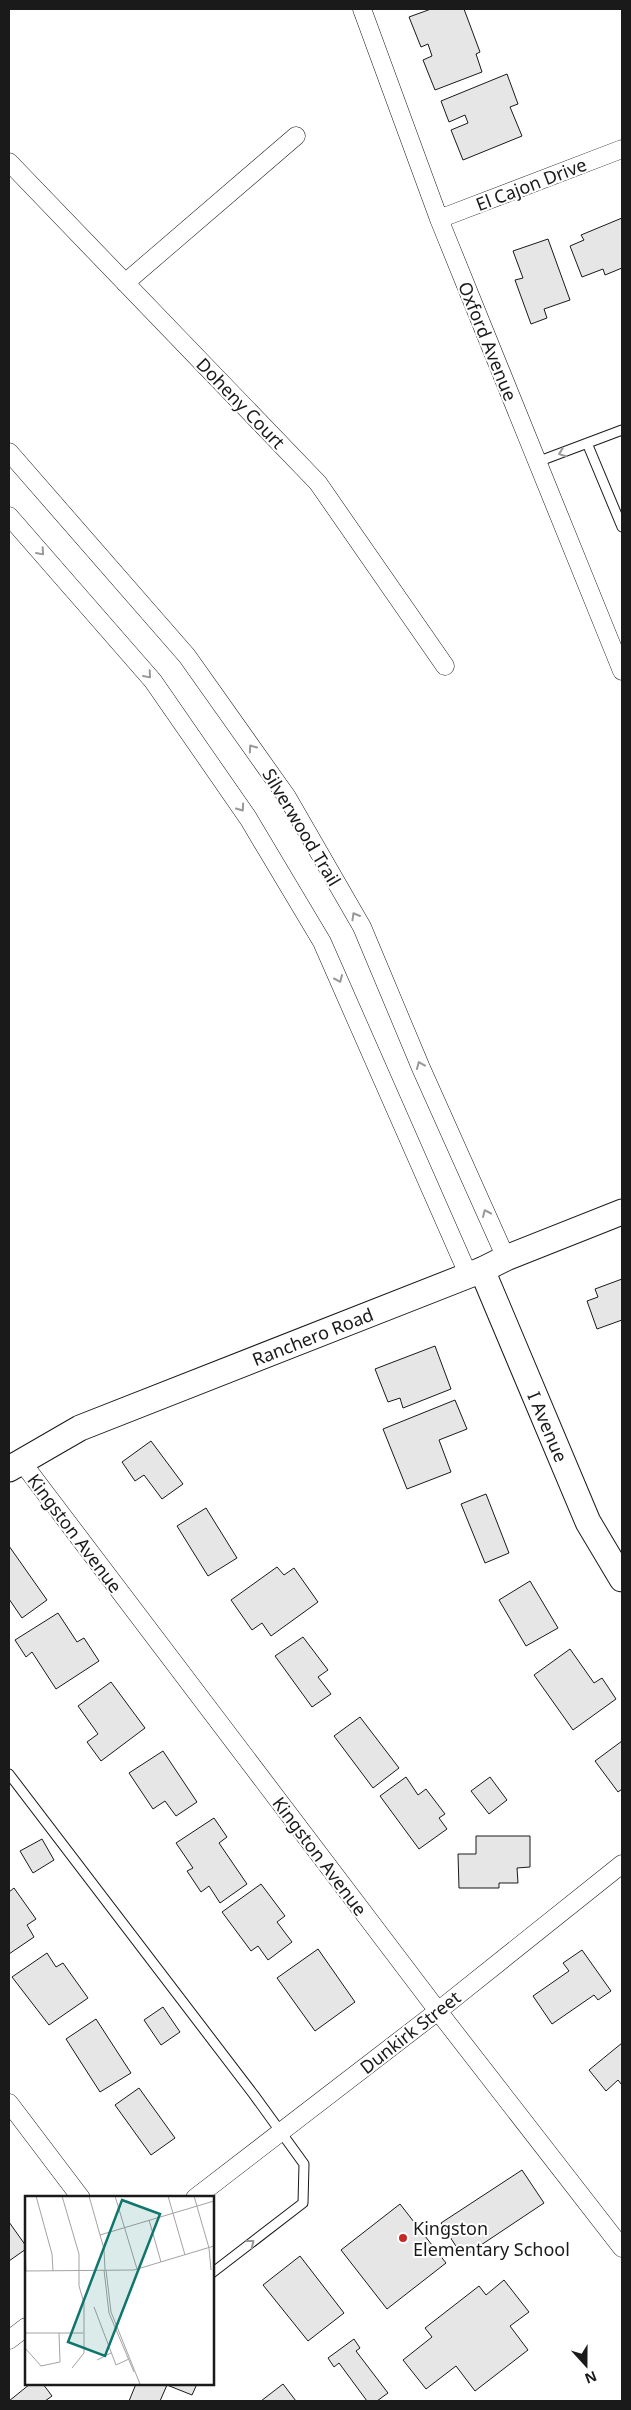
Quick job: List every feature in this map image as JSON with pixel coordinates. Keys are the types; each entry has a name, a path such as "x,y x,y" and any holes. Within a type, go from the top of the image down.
{"main road":[{"name":"Ranchero Road","path":"15,1465 80,1428 622,1212"},
{"name":"I Avenue","path":"475,1272 588,1522 622,1579"}],"street":[{"name":"Oxford Avenue","path":"362,9 439,219 622,671"},
{"path":"125,283 296,136"},
{"name":"El Cajon Drive","path":"439,219 622,149"},
{"name":"Doheny Court","path":"9,162 318,483 445,666"},
{"name":"Silverwood Trail","path":"9,452 187,656 287,797 362,927 421,1068 506,1258"},
{"path":"9,516 153,680 248,818 322,942 475,1272"},
{"name":"Kingston Avenue","path":"15,1465 622,2248"},
{"name":"Dunkirk Street","path":"198,2196 438,2011 622,1864"},
{"path":"9,2103 79,2196"},
{"path":"9,2340 25,2328"}],"lane":[{"path":"537,462 622,430"},
{"path":"587,443 622,527"},
{"path":"9,1774 254,2095 279,2133 304,2164 303,2203 214,2271"}],"building":[{"path":"431,9 464,9 480,52 476,54 482,72 435,90 423,60 432,56 428,44 421,47 409,17"},
{"path":"507,74 518,104 510,107 522,136 463,160 451,130 468,123 465,115 449,122 441,101"},
{"path":"622,218 622,268 605,275 603,269 582,277 570,246 584,240 581,235"},
{"path":"548,239 570,300 544,309 547,318 531,324 515,280 523,278 513,251"},
{"path":"622,1279 622,1320 597,1329 587,1301 598,1297 595,1289"},
{"path":"435,1346 451,1389 403,1408 400,1398 388,1402 375,1369"},
{"path":"455,1400 467,1429 439,1440 451,1472 407,1489 383,1429"},
{"path":"151,1441 183,1484 162,1499 144,1475 135,1481 122,1462"},
{"path":"486,1494 509,1553 485,1563 461,1504"},
{"path":"206,1508 237,1558 208,1576 177,1526"},
{"path":"9,1546 47,1600 22,1618 9,1599"},
{"path":"277,1567 284,1575 294,1568 318,1602 271,1636 262,1623 252,1630 231,1600"},
{"path":"530,1581 558,1628 526,1646 499,1600"},
{"path":"58,1613 77,1642 84,1638 99,1661 56,1689 32,1652 26,1657 15,1640"},
{"path":"303,1637 328,1670 318,1677 331,1694 312,1707 275,1656"},
{"path":"570,1649 594,1683 602,1678 616,1699 573,1730 534,1675"},
{"path":"111,1682 145,1728 101,1761 87,1742 98,1734 78,1706"},
{"path":"360,1717 399,1768 373,1788 334,1736"},
{"path":"622,1741 622,1789 618,1792 595,1761"},
{"path":"163,1751 197,1802 176,1816 165,1801 153,1809 129,1773"},
{"path":"406,1777 418,1795 426,1789 445,1814 439,1818 447,1829 419,1849 380,1796"},
{"path":"490,1777 507,1800 489,1814 471,1791"},
{"path":"214,1818 227,1837 219,1843 247,1884 220,1903 209,1886 201,1892 187,1871 193,1868 176,1843"},
{"path":"476,1836 530,1836 530,1867 517,1868 518,1883 499,1883 499,1888 459,1888 458,1854 476,1854"},
{"path":"42,1839 54,1860 33,1873 20,1851"},
{"path":"261,1884 285,1916 277,1922 292,1942 268,1960 258,1946 251,1951 222,1912"},
{"path":"14,1888 36,1919 27,1925 34,1937 9,1954 9,1892"},
{"path":"318,1949 355,2002 315,2031 277,1978"},
{"path":"582,1950 611,1991 598,2000 594,1995 552,2024 533,1996 569,1971 563,1963"},
{"path":"47,1953 56,1967 63,1963 88,1998 49,2025 12,1977"},
{"path":"163,2007 180,2032 161,2045 144,2020"},
{"path":"96,2019 131,2073 100,2092 66,2039"},
{"path":"622,2043 622,2085 618,2080 606,2091 589,2070"},
{"path":"139,2088 175,2138 151,2155 115,2105"},
{"path":"522,2170 544,2203 463,2257 441,2223"},
{"path":"400,2204 446,2263 387,2309 341,2250"},
{"path":"9,2222 25,2245 25,2250 9,2261"},
{"path":"300,2256 344,2313 308,2341 263,2285"},
{"path":"504,2280 529,2312 510,2326 528,2350 475,2391 456,2366 426,2389 403,2360 432,2337 425,2328 479,2286 486,2295"},
{"path":"354,2339 360,2348 356,2351 388,2393 377,2401 367,2401 339,2363 334,2367 328,2358"},
{"path":"283,2384 296,2401 261,2401"},
{"path":"29,2385 44,2385 52,2396 45,2401 9,2401"},
{"path":"136,2385 167,2385 160,2401 129,2401"},
{"path":"167,2385 197,2385 192,2395"}],"place":[{"name":"Kingston Elementary School","path":"403,2238"}]}
